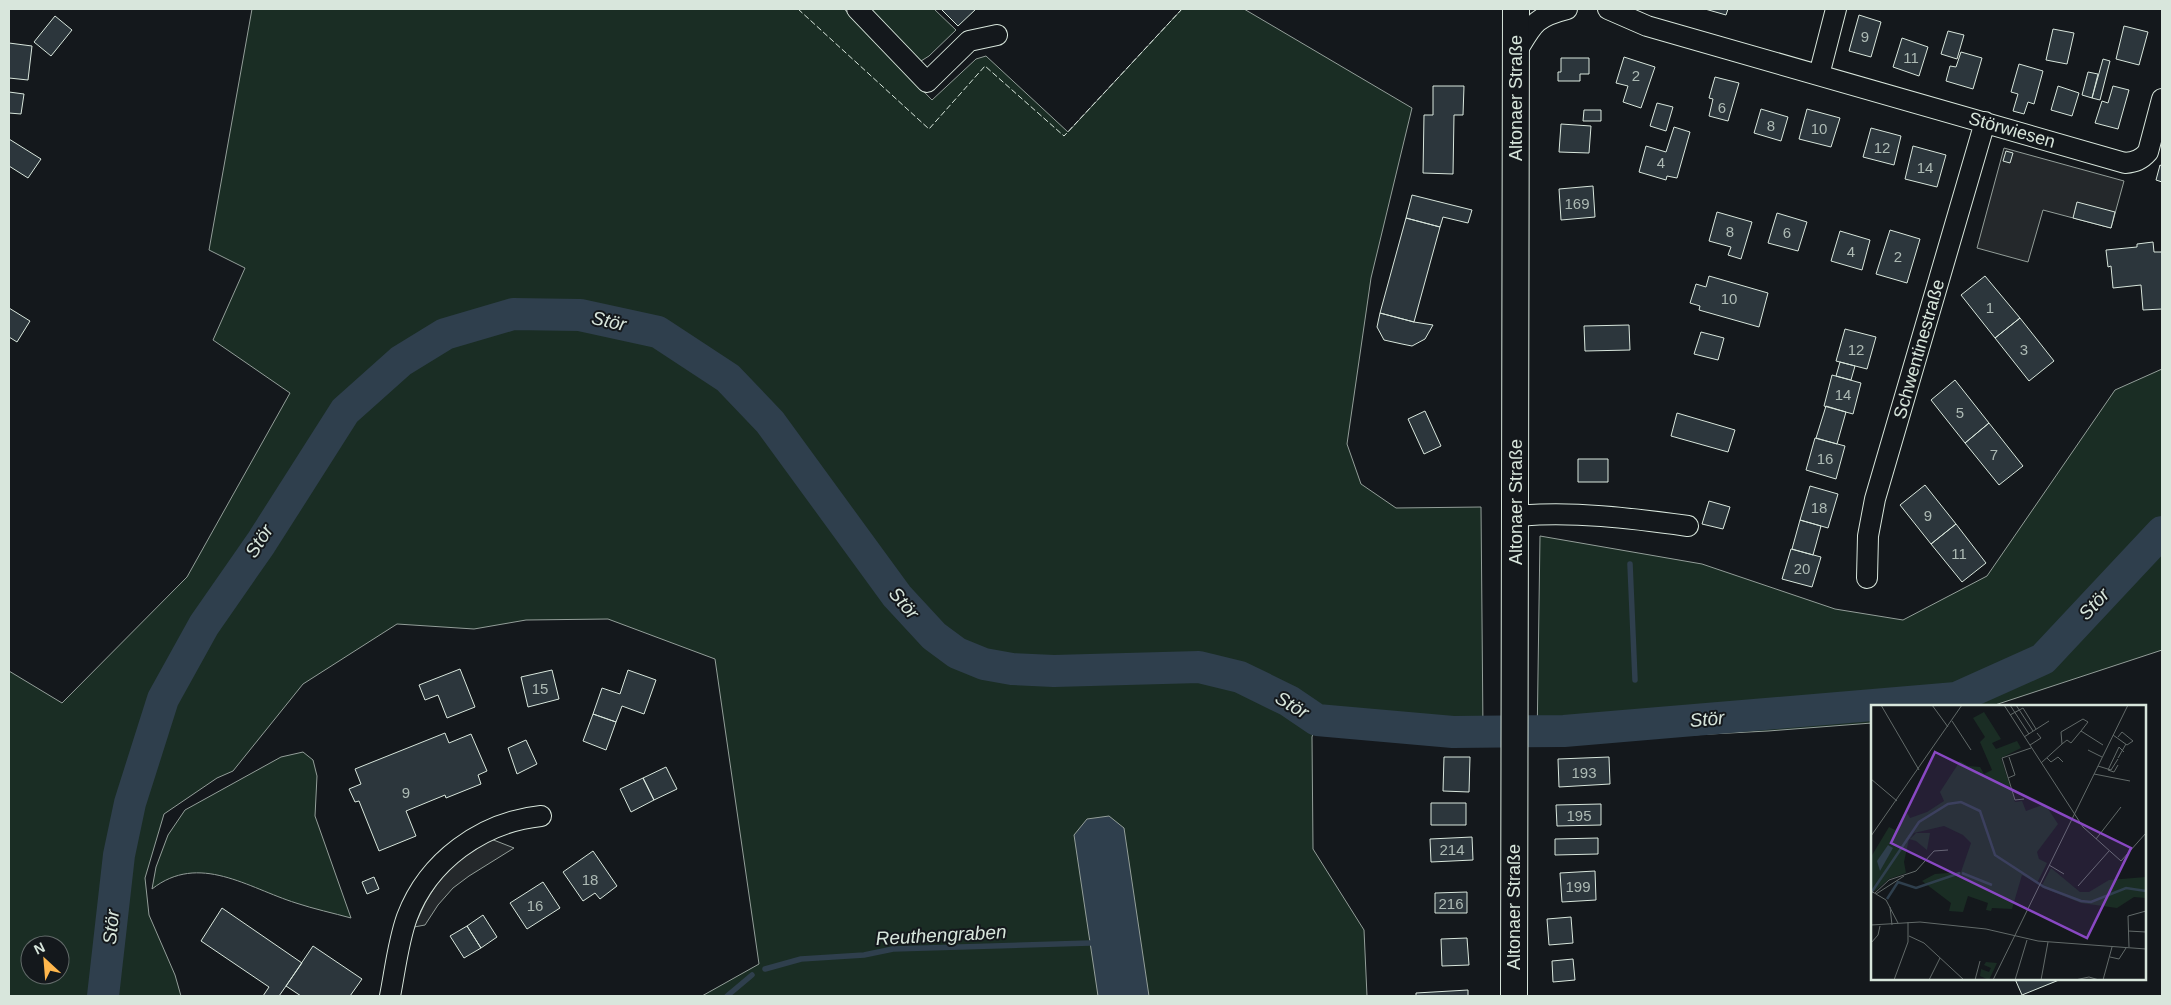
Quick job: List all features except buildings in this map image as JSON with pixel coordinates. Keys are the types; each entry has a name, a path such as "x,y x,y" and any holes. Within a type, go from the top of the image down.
{"main road":[{"name":"Altonaer Straße","path":"1514,996 1516,9"}],"street":[{"path":"857,9 927,82 969,41 997,34"},
{"path":"1516,51 1534,23 1547,14 1567,9"},
{"name":"Störwiesen","path":"1608,9 1647,26 2125,163 2135,162 2148,152 2162,99"},
{"path":"1819,75 1836,9"},
{"name":"Schwentinestraße","path":"1867,578 1868,536 1875,499 1985,122"},
{"path":"1516,516 1570,514 1624,517 1688,526"},
{"path":"390,996 406,919 418,892 436,868 461,847 494,827 520,818 541,816"}],"green space":[{"path":"252,9 844,9 932,100 976,59 986,56 1068,132 1182,9 1244,9 1412,108 1371,278 1347,444 1361,484 1396,508 1481,507 1483,732 1453,732 1317,720 1312,737 1313,849 1364,930 1367,996 702,996 759,964 715,659 608,619 526,620 474,629 397,624 303,684 233,771 217,778 164,814 145,878 149,915 175,975 181,996 9,996 9,671 62,703 187,577 290,393 213,340 245,268 209,250"},
{"path":"868,9 934,9 956,30 929,56 921,61"},
{"path":"2162,369 2162,650 1995,705 1871,705 1871,723 1768,731 1537,743 1540,536 1702,564 1835,609 1903,620 1987,576 2115,390"},
{"path":"303,752 313,760 317,776 315,816 351,918 296,903 224,876 206,873 188,873 170,878 152,889 156,867 168,835 185,810 281,757"}],"shaded area":[{"path":"2004,148 2124,181 2111,228 2043,210 2028,262 1977,248"},
{"path":"491,839 514,848 453,888 438,905 425,925 414,927 436,885 450,869 468,853"}],"water":[{"path":"1109,816 1124,828 1149,996 1098,996 1074,835 1087,819"}],"waterway":[{"name":"Stör","path":"103,996 119,855 130,803 163,699 204,625 261,543 345,411 401,361 445,334 513,314 580,315 658,332 728,378 770,422 897,596 934,636 957,653 984,664 1012,669 1054,671 1199,667 1240,677 1289,701 1317,720 1453,732 1564,731 1871,705"},
{"name":"Stör","path":"1873,705 1956,698 2043,659 2162,532"},
{"path":"1630,564 1635,680"},
{"name":"Reuthengraben","path":"765,969 801,959 864,955 893,949 1090,943"},
{"name":"Reuthengraben","path":"727,996 752,975"}],"fence":[{"path":"798,9 929,129 985,66 1064,136 1182,9"}]}
